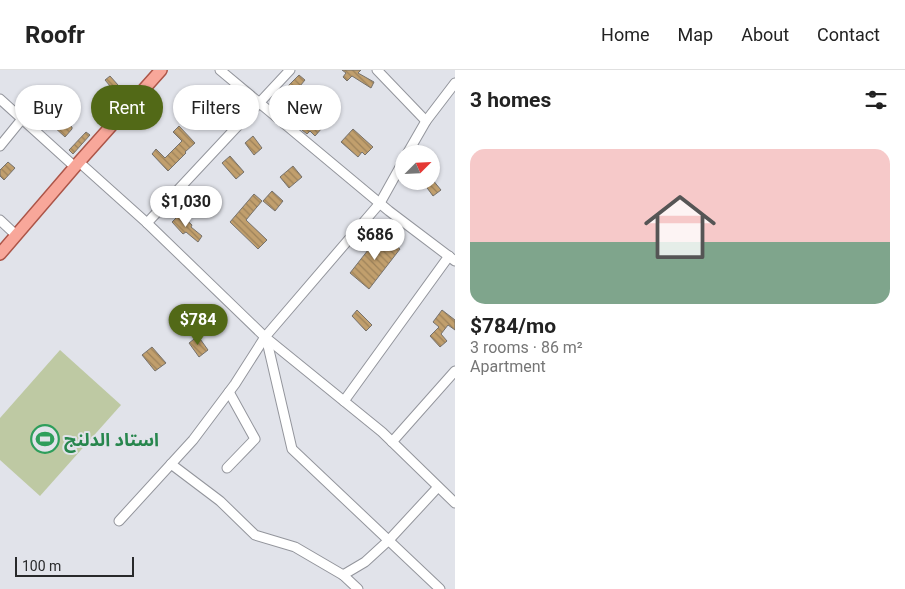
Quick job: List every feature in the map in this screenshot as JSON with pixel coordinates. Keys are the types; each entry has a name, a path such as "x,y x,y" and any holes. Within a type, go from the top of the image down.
{"main road":[{"path":"0,254 161,70"}],"street":[{"path":"220,70 380,204 452,259 344,401"},
{"path":"147,223 290,70"},
{"path":"377,70 426,121"},
{"path":"412,145 426,121 455,83"},
{"path":"0,99 15,113"},
{"path":"0,146 15,128"},
{"path":"35,130 147,223 266,337 392,442 455,503"},
{"path":"119,521 193,440 229,392 266,337 380,204 395,176"},
{"path":"0,220 16,235"},
{"path":"266,337 292,449 440,589"},
{"path":"392,442 455,371"},
{"path":"227,468 255,439 229,392"},
{"path":"171,464 220,502 255,534 295,547 342,575 358,589"},
{"path":"342,575 365,562 389,540 438,487"}],"green space":[{"name":"استاد الدلنج","path":"60,350 121,405 40,496 0,460 0,418"}],"building":[{"path":"342,70 361,70 358,73 374,82 371,88 352,76 347,81 343,77 346,73"},
{"path":"299,75 305,80 301,85 289,85"},
{"path":"110,76 118,85 109,85 105,80"},
{"path":"353,129 373,147 365,155 362,152 358,157 341,142"},
{"path":"57,130 71,130 65,137"},
{"path":"175,130 183,130 195,143 168,171 152,154 156,149 165,158 182,141 173,132"},
{"path":"302,130 320,130 315,136 310,131 307,134"},
{"path":"86,132 90,135 73,154 69,150"},
{"path":"253,136 262,148 254,155 245,143"},
{"path":"230,156 244,172 236,179 222,163"},
{"path":"8,162 15,168 4,180 0,176 0,170"},
{"path":"293,166 302,177 289,188 280,177"},
{"path":"200,187 217,201 212,208 195,194"},
{"path":"440,189 441,190 433,196 429,190"},
{"path":"272,191 283,201 275,211 263,201"},
{"path":"254,194 262,201 246,220 267,240 258,249 230,222"},
{"path":"180,214 202,236 198,242 186,232 183,234 172,222"},
{"path":"383,231 390,236 388,240 400,249 369,289 350,273"},
{"path":"357,310 372,325 366,331 352,316"},
{"path":"442,310 455,320 455,330 448,325 441,334 447,341 440,347 430,336 439,327 433,322"},
{"path":"198,336 208,350 199,357 189,343"},
{"path":"152,347 166,363 155,371 142,355"}],"place":[{"name":"استاد الدلنج","path":"45,439"}]}
